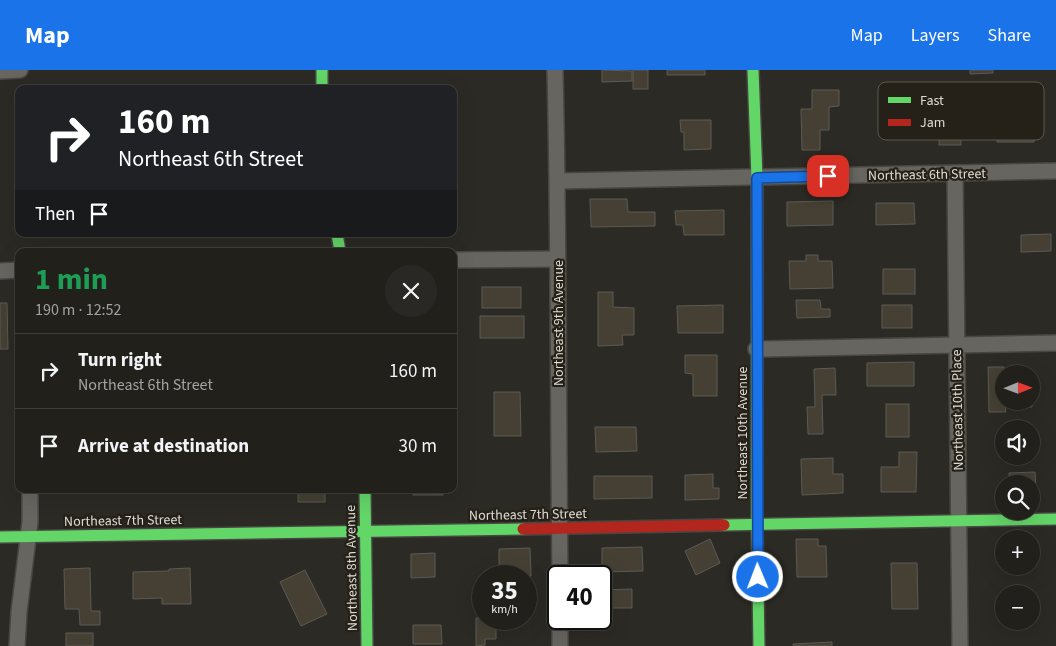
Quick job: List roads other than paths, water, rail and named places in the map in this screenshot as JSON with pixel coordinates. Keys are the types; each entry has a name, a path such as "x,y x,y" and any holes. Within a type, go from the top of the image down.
{"street":[{"path":"0,71 20,70"},
{"path":"322,70 322,85"},
{"name":"Northeast 9th Avenue","path":"556,70 560,565"},
{"name":"Northeast 10th Avenue","path":"753,70 757,178 756,349 759,646"},
{"name":"Northeast 6th Street","path":"558,181 1056,171"},
{"name":"Northeast 10th Place","path":"955,173 960,646"},
{"path":"457,260 557,259"},
{"path":"0,270 15,270"},
{"path":"756,349 1056,343"},
{"path":"17,646 19,612 29,537 30,493"},
{"name":"Northeast 8th Avenue","path":"365,493 368,646"},
{"name":"Northeast 7th Street","path":"0,537 1056,519"},
{"path":"560,630 560,646"}]}
